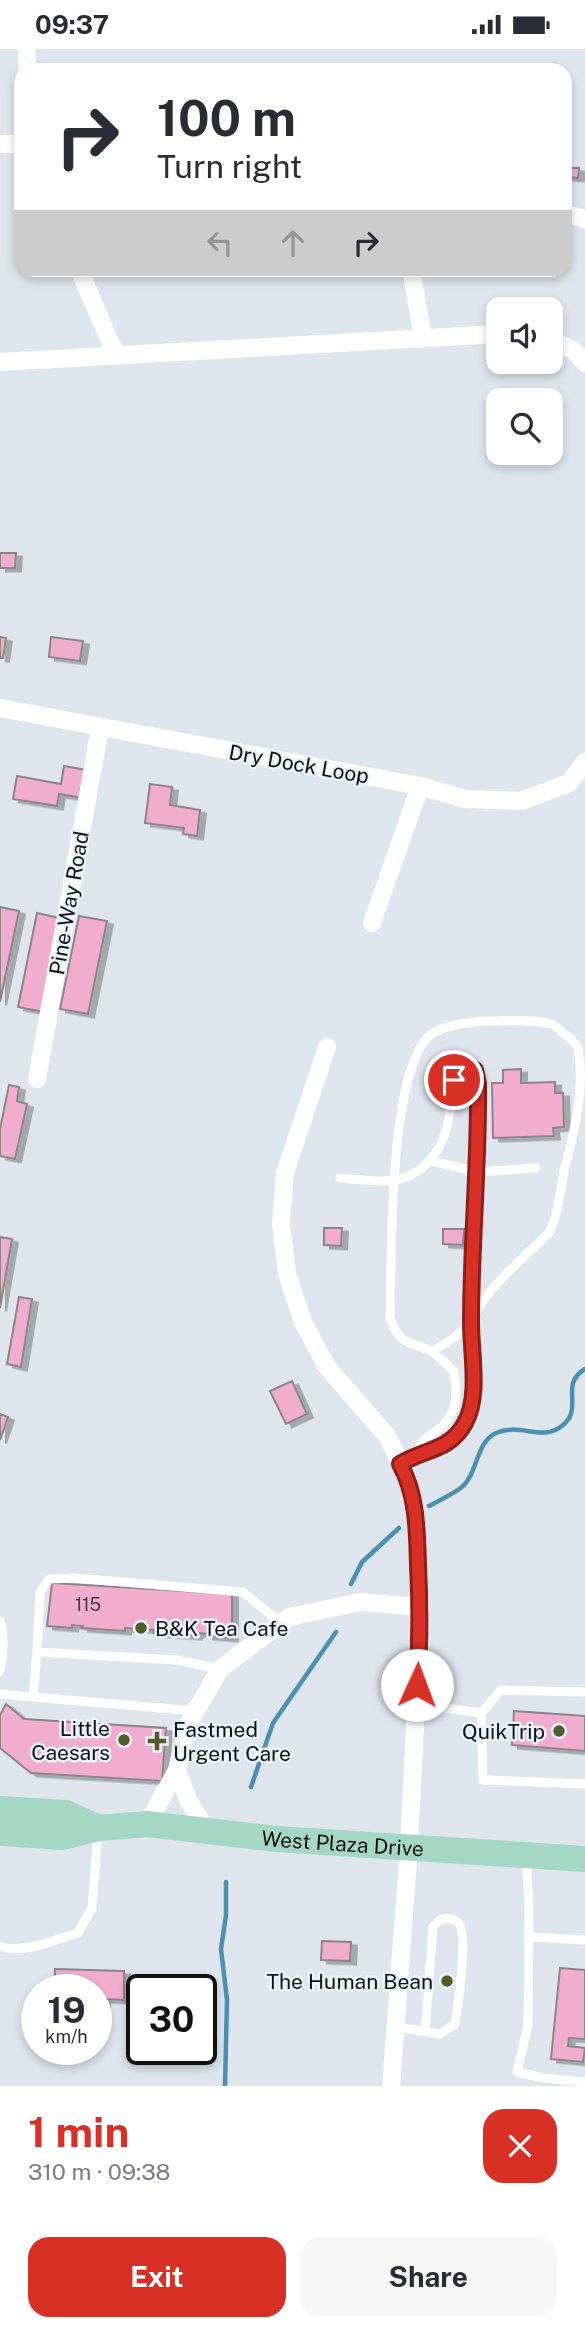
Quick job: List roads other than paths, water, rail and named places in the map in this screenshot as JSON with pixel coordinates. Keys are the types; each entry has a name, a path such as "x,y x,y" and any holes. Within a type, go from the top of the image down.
{"main road":[{"path":"0,1794 33,1823 19,1839 0,1850"},
{"name":"West Plaza Drive","path":"0,1809 33,1823"},
{"name":"West Plaza Drive","path":"0,1833 66,1814 99,1828 147,1824 277,1839 585,1859"}],"street":[{"path":"82,277 116,356"},
{"path":"412,277 423,338"},
{"path":"0,362 486,335"},
{"path":"563,345 573,350 585,363"},
{"name":"Dry Dock Loop","path":"0,708 420,786 465,799 520,801 569,783 585,762"},
{"name":"Pine-Way Road","path":"37,1079 100,728"},
{"path":"372,923 420,786"},
{"path":"327,1047 285,1173 281,1224 287,1274 303,1322 327,1367 387,1436 406,1474 416,1515 420,1607 416,1704 409,1848 391,2086"},
{"path":"147,1824 177,1770 187,1726 220,1669 289,1617 360,1602 420,1607"},
{"path":"177,1770 188,1800 207,1831"}],"lane":[{"path":"416,1454 423,1440 453,1414 457,1395 454,1371 432,1352 406,1342 399,1336 390,1318 395,1180 402,1113 412,1067 428,1036 451,1026 483,1021 553,1024 577,1045 584,1075 578,1118 564,1171 555,1223 549,1233 494,1288 471,1323 432,1352"},
{"path":"340,1178 395,1180 414,1173 431,1161 449,1120 454,1080 462,1071 475,1070 478,1084 478,1172 471,1323 472,1409 457,1435 432,1452 416,1454 400,1464"},
{"path":"431,1161 478,1172 536,1168"},
{"path":"33,1697 40,1592 49,1579 74,1578 243,1592 281,1623"},
{"path":"0,1621 3,1659 0,1671"},
{"path":"37,1652 176,1660 220,1669"},
{"path":"585,1692 501,1690 481,1713 483,1780 585,1784"},
{"path":"0,1694 195,1711"},
{"path":"416,1704 481,1713"},
{"path":"0,1946 8,1950 34,1946 78,1933 92,1908 99,1828"},
{"path":"526,1855 528,2025 517,2072 543,2078 585,2082"},
{"path":"396,2027 425,2032 440,2034 456,2024 463,1949 460,1924 448,1918 440,1919 433,1927 425,2032"},
{"path":"528,1937 585,1940"}],"waterway":[{"path":"429,1506 462,1487 489,1437 505,1430 539,1433 555,1430 563,1425 572,1411 574,1382 577,1375 585,1369"},
{"path":"351,1584 362,1562 399,1528"},
{"path":"251,1787 273,1723 336,1632"},
{"path":"225,2086 227,2000 221,1949 226,1915 226,1882"}],"place":[{"name":"B&K Tea Cafe","path":"141,1628"},
{"name":"QuikTrip","path":"559,1731"},
{"name":"Little Caesars","path":"124,1740"},
{"name":"Fastmed Urgent Care","path":"157,1741"},
{"name":"The Human Bean","path":"447,1981"}]}
